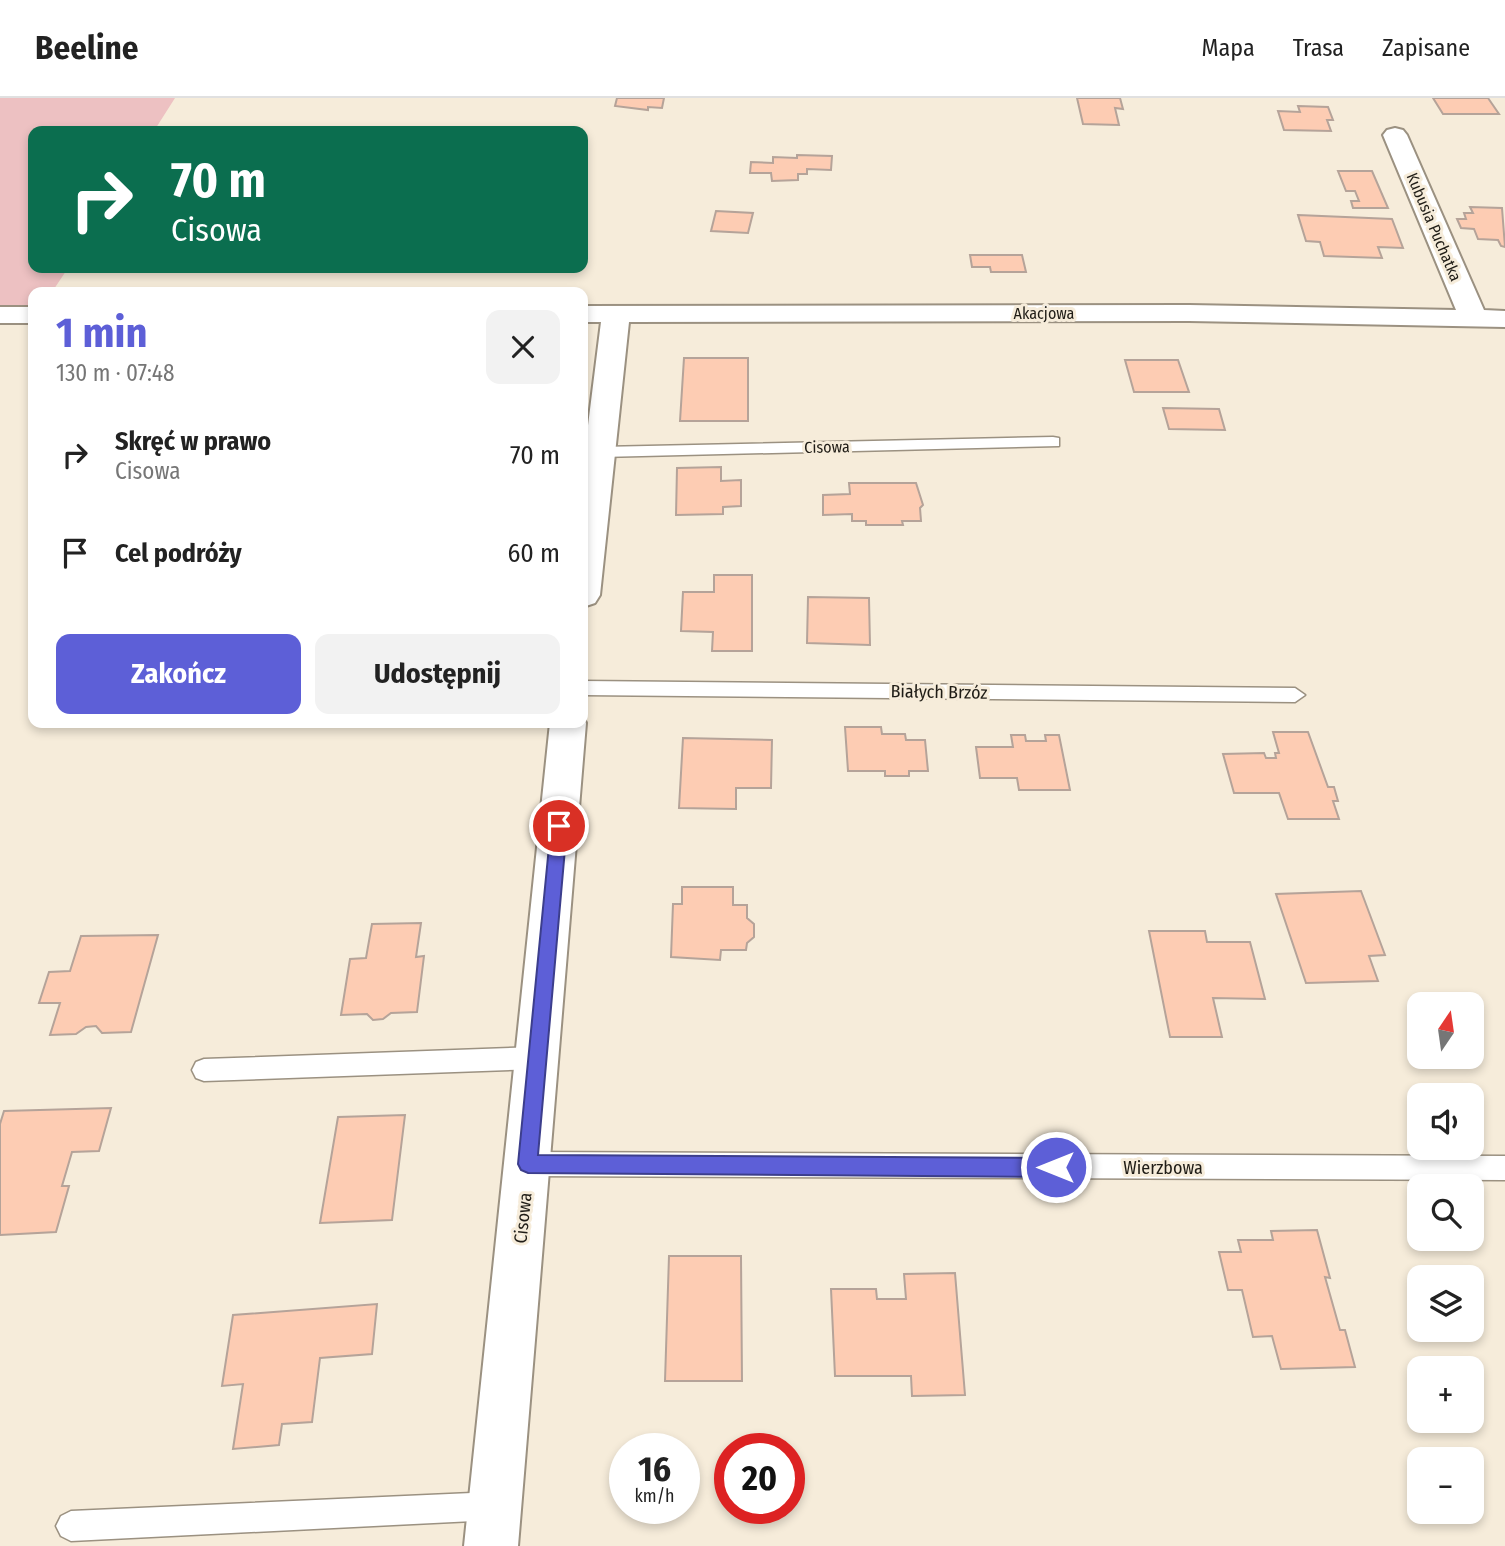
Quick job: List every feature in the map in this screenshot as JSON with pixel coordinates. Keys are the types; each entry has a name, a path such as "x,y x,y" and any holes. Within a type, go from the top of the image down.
{"street":[{"name":"Kubusia Puchatka","path":"1395,135 1474,318"},
{"name":"Akacjowa","path":"588,314 1189,313 1505,319"},
{"path":"588,555 617,314"},
{"path":"0,315 28,315"},
{"name":"Cisowa","path":"492,1526 568,728"}],"lane":[{"name":"Cisowa","path":"601,452 1053,442"},
{"name":"Białych Brzóz","path":"588,688 1295,695"},
{"path":"204,1070 538,1058"},
{"name":"Wierzbowa","path":"528,1164 1505,1168"},
{"path":"71,1525 492,1526"}],"shaded area":[{"path":"0,98 175,98 157,126 28,126 28,273 65,273 55,287 28,287 28,309 0,309"}],"building":[{"path":"617,98 664,98 662,108 648,107 648,110 615,106"},
{"path":"1077,98 1120,98 1123,109 1115,108 1119,125 1083,124"},
{"path":"1433,98 1488,98 1499,114 1443,114"},
{"path":"1298,106 1328,107 1333,120 1327,120 1331,131 1284,130 1278,111 1300,112"},
{"path":"797,155 832,156 831,170 807,169 807,174 798,174 798,180 772,181 771,173 750,173 751,162 773,163 773,157 797,158"},
{"path":"1338,171 1372,171 1388,208 1353,208 1351,201 1359,201 1355,191 1346,191"},
{"path":"1470,207 1502,208 1505,247 1501,246 1498,240 1478,239 1474,229 1461,228 1457,219 1466,219 1464,213 1473,213"},
{"path":"716,211 753,213 748,233 711,231"},
{"path":"1298,215 1392,219 1403,248 1378,247 1382,258 1324,256 1320,242 1306,241"},
{"path":"970,255 1022,255 1026,272 991,272 990,267 972,267"},
{"path":"684,358 748,358 748,421 680,421"},
{"path":"1125,360 1178,360 1189,392 1134,392"},
{"path":"1163,408 1219,409 1225,430 1169,429"},
{"path":"721,467 721,481 741,480 741,506 723,507 723,514 676,515 677,468"},
{"path":"849,483 916,483 923,505 920,508 921,521 902,521 903,525 866,525 866,521 852,521 852,514 823,515 823,495 850,494"},
{"path":"714,575 752,575 752,651 712,651 713,632 681,631 683,592 714,592"},
{"path":"808,597 869,598 870,645 807,643"},
{"path":"845,727 881,727 882,734 905,734 906,740 925,740 928,771 909,771 909,776 885,776 885,771 848,771"},
{"path":"1273,732 1308,732 1328,787 1334,787 1338,801 1333,801 1339,819 1288,819 1279,793 1234,793 1223,754 1264,753 1266,758 1276,758 1275,753 1279,753"},
{"path":"1011,735 1025,735 1026,741 1046,741 1045,735 1059,735 1070,790 1019,790 1017,778 980,778 976,747 1013,747"},
{"path":"683,738 772,740 771,788 736,788 736,809 679,808"},
{"path":"682,887 733,887 733,905 747,905 747,918 754,924 754,937 747,943 746,950 721,950 720,960 671,957 673,904 682,904"},
{"path":"1361,891 1385,955 1369,956 1378,981 1306,983 1276,894"},
{"path":"421,923 416,957 424,956 417,1012 391,1013 383,1019 373,1020 367,1014 341,1015 350,959 366,958 372,924"},
{"path":"1149,931 1205,931 1207,942 1250,942 1265,999 1213,998 1222,1037 1170,1037"},
{"path":"158,935 131,1032 102,1033 96,1026 86,1027 76,1034 50,1035 60,1003 39,1003 49,972 70,971 81,936"},
{"path":"111,1108 99,1151 72,1152 62,1186 69,1186 56,1232 0,1235 0,1124 4,1111"},
{"path":"405,1115 392,1220 320,1223 338,1117"},
{"path":"1317,1230 1330,1278 1325,1277 1340,1330 1345,1330 1355,1367 1281,1369 1272,1336 1253,1337 1242,1290 1228,1290 1219,1252 1241,1252 1238,1240 1273,1240 1271,1231"},
{"path":"669,1256 741,1256 742,1381 665,1381"},
{"path":"955,1273 965,1395 912,1396 911,1376 835,1376 831,1289 876,1289 877,1299 906,1299 904,1274"},
{"path":"377,1304 372,1354 320,1358 312,1422 282,1424 279,1445 233,1449 243,1384 222,1386 233,1315"}],"route":[{"path":"559,826 528,1164 1056,1167"}]}
